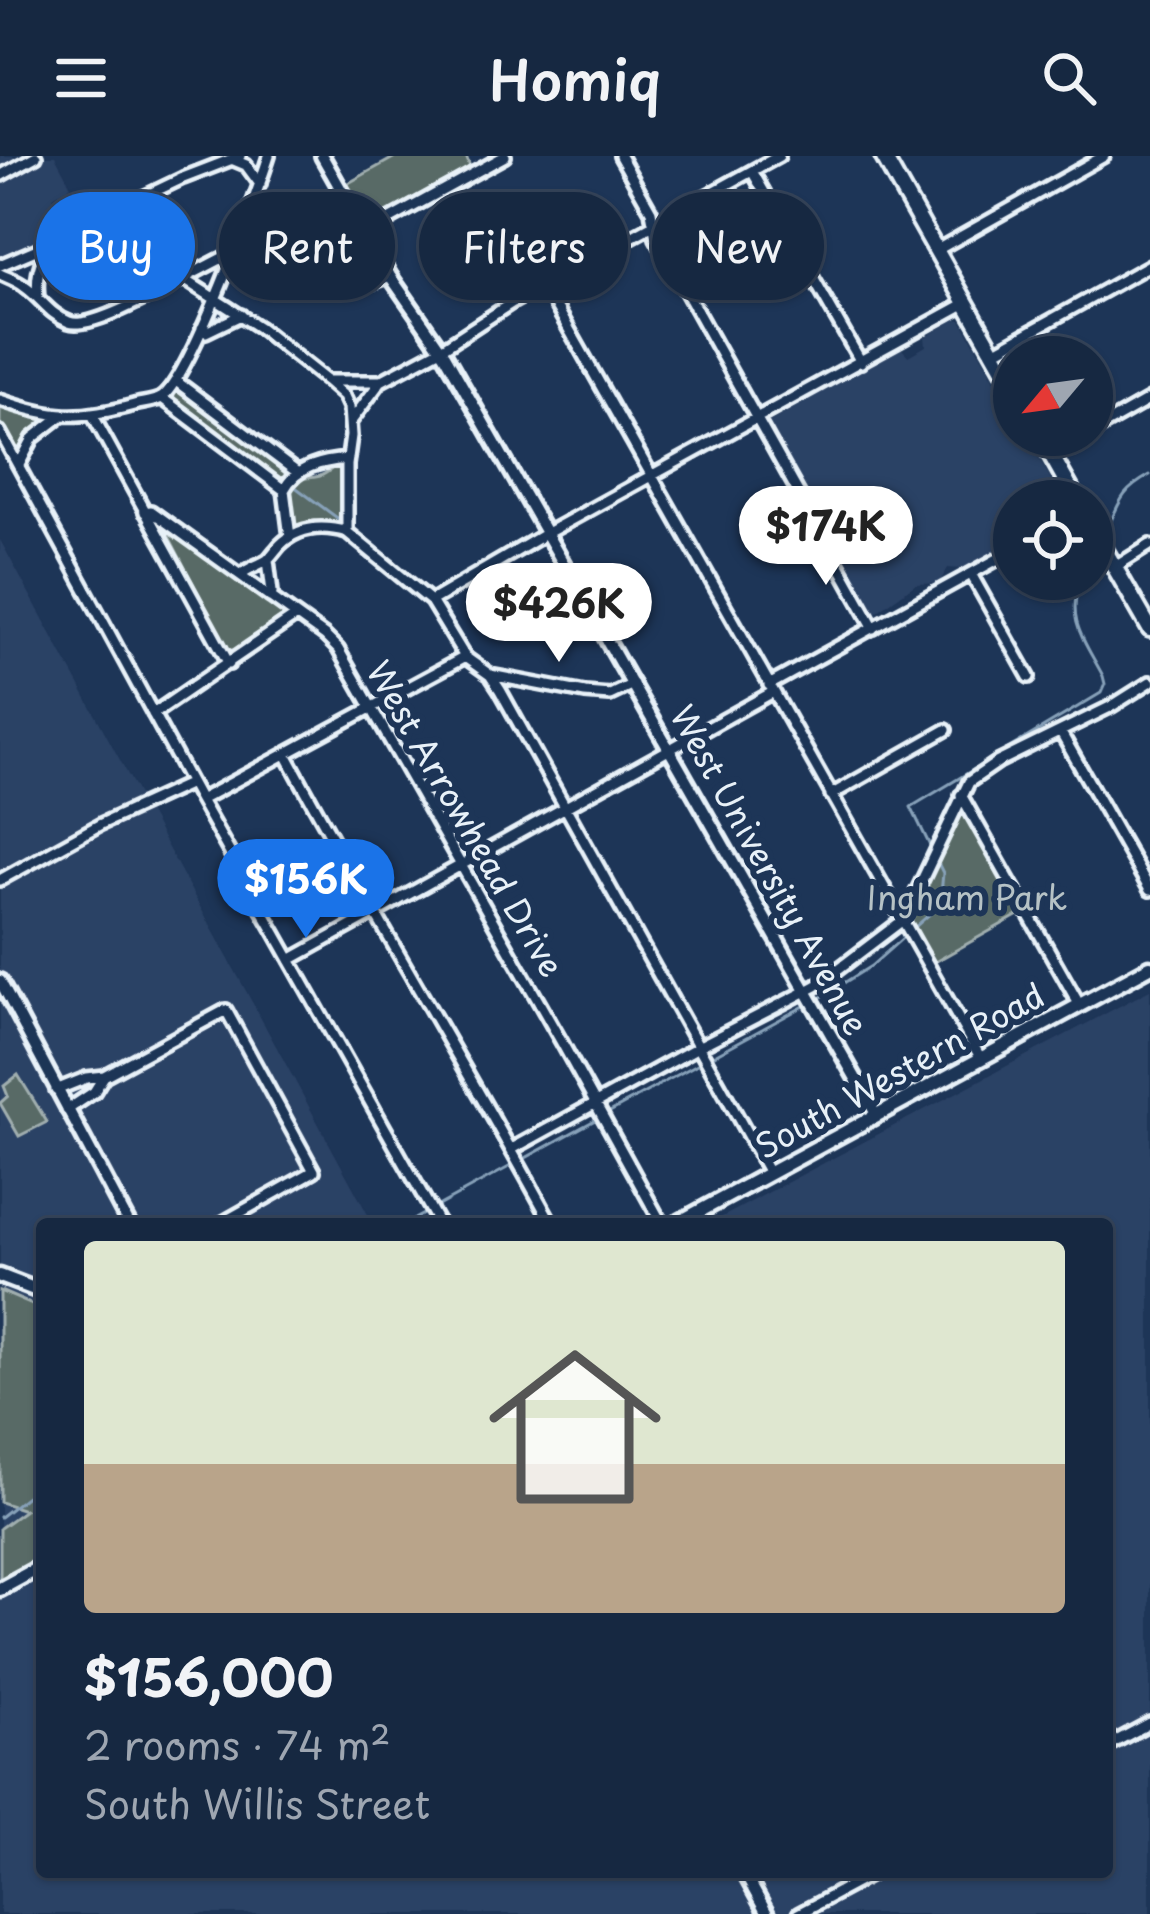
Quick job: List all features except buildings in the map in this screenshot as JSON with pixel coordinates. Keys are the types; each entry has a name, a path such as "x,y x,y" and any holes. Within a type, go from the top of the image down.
{"highway":[{"path":"884,156 993,350"},
{"path":"1114,567 1150,629"}],"main road":[{"name":"South Western Road","path":"687,1218 1150,967"},
{"path":"0,1276 36,1290"},
{"path":"0,1589 36,1569"}],"street":[{"path":"0,176 36,156"},
{"path":"257,192 269,156"},
{"name":"West University Avenue","path":"322,156 342,192"},
{"path":"472,156 480,170"},
{"path":"395,216 506,156"},
{"path":"620,156 651,212 652,226 628,239"},
{"path":"714,192 779,156"},
{"path":"154,192 237,158 246,165 259,192"},
{"path":"937,250 1098,158"},
{"path":"752,171 861,362"},
{"path":"36,251 0,270 36,296"},
{"path":"1023,336 1150,265"},
{"name":"West University Avenue","path":"395,283 441,349 876,1114"},
{"path":"195,286 344,396 350,423 347,532"},
{"path":"0,399 60,417 93,416 162,398 176,381 219,286"},
{"path":"39,300 71,324 81,324 141,300"},
{"path":"350,423 381,381 520,300"},
{"path":"552,300 980,1057"},
{"path":"692,300 874,628"},
{"path":"431,601 966,303"},
{"path":"202,328 206,332 241,316"},
{"path":"176,381 298,473"},
{"path":"327,381 381,381"},
{"path":"162,398 284,490"},
{"path":"1113,421 1150,399"},
{"path":"93,416 229,664"},
{"path":"19,465 33,438 60,417"},
{"path":"0,431 191,784 436,1218"},
{"path":"290,537 287,482 310,465 349,453"},
{"name":"West Arrowhead Drive","path":"146,512 151,511 326,636 338,650 659,1218"},
{"path":"240,575 268,560 290,537 306,529 331,527 347,532 431,601 465,657 490,675 769,1173"},
{"path":"1114,567 1150,545"},
{"path":"268,560 270,597"},
{"path":"290,959 670,750 993,562"},
{"path":"971,574 1029,676"},
{"path":"153,715 296,616"},
{"path":"200,800 465,657"},
{"path":"490,675 610,695 633,684"},
{"path":"517,1158 811,998 908,929 969,782 1150,682"},
{"path":"831,795 946,730"},
{"path":"1061,733 1150,890"},
{"path":"286,754 549,1218"},
{"path":"0,880 101,824 191,784"},
{"path":"961,795 1079,1004"},
{"path":"0,981 126,1218"},
{"path":"56,1090 104,1076 226,1010 314,1171 231,1218"},
{"path":"67,1110 94,1092 104,1076"},
{"path":"1113,1743 1150,1723"},
{"path":"747,1878 767,1914"},
{"path":"798,1914 865,1878"}],"shaded area":[{"path":"0,156 55,156 71,186 61,192 36,192 36,246 0,263"},
{"path":"961,320 993,377 993,456 1038,456 1051,480 993,480 993,553 963,569 948,568 939,583 916,584 875,613 768,423 897,350 908,356 926,346 925,337"},
{"path":"0,540 370,1218 36,1218 36,1878 1113,1878 1113,1218 720,1218 1150,990 1150,1914 0,1914"}],"green space":[{"path":"397,156 466,156 470,167 395,209 395,192 349,192 345,185"},
{"path":"179,388 285,467 285,475 274,478 170,401 169,394"},
{"path":"0,400 60,417 43,428 19,465 0,432"},
{"path":"337,465 343,519 339,527 293,532 291,486"},
{"path":"162,523 285,615 241,652 227,649"},
{"name":"Ingham Park","path":"964,806 1022,913 933,963 910,922"},
{"path":"18,1075 47,1122 19,1136 0,1103 8,1096 4,1086"},
{"path":"0,1291 36,1306 36,1561 0,1581 0,1528 25,1510 0,1502"}],"waterway":[{"path":"1113,516 1125,494 1150,475"},
{"path":"294,486 344,523"},
{"path":"932,850 911,807 1101,693 1103,676 1083,640 1076,600"},
{"path":"815,1001 871,966 940,905 943,873 936,859"},
{"path":"709,1058 806,1005"},
{"path":"436,1207 701,1062"},
{"path":"416,1218 427,1212"},
{"path":"0,1517 36,1489"}]}
